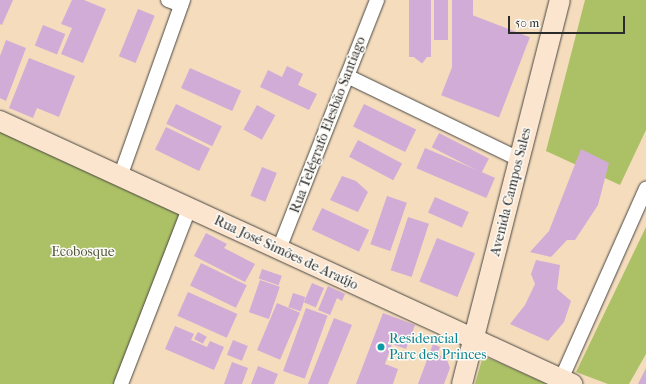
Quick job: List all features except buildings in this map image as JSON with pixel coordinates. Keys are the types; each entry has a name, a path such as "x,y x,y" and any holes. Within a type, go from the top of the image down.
{"street":[{"path":"120,177 182,3 168,0"},
{"name":"Rua Telégrafo Elesbão Santiago","path":"279,249 377,0"},
{"name":"Avenida Campos Sales","path":"462,384 560,0"},
{"path":"347,76 519,158"},
{"name":"Rua José Simões de Araújo","path":"0,121 564,382"},
{"path":"564,382 646,189"},
{"path":"121,384 189,209"}],"green space":[{"path":"585,0 646,0 646,130 620,185 546,151"},
{"name":"Ecobosque","path":"0,121 189,209 121,384 0,384"},
{"path":"646,227 646,354 629,384 608,384 576,372"},
{"path":"483,356 498,362 547,384 475,384"}],"place":[{"name":"Residencial Parc des Princes","path":"381,347"}]}
